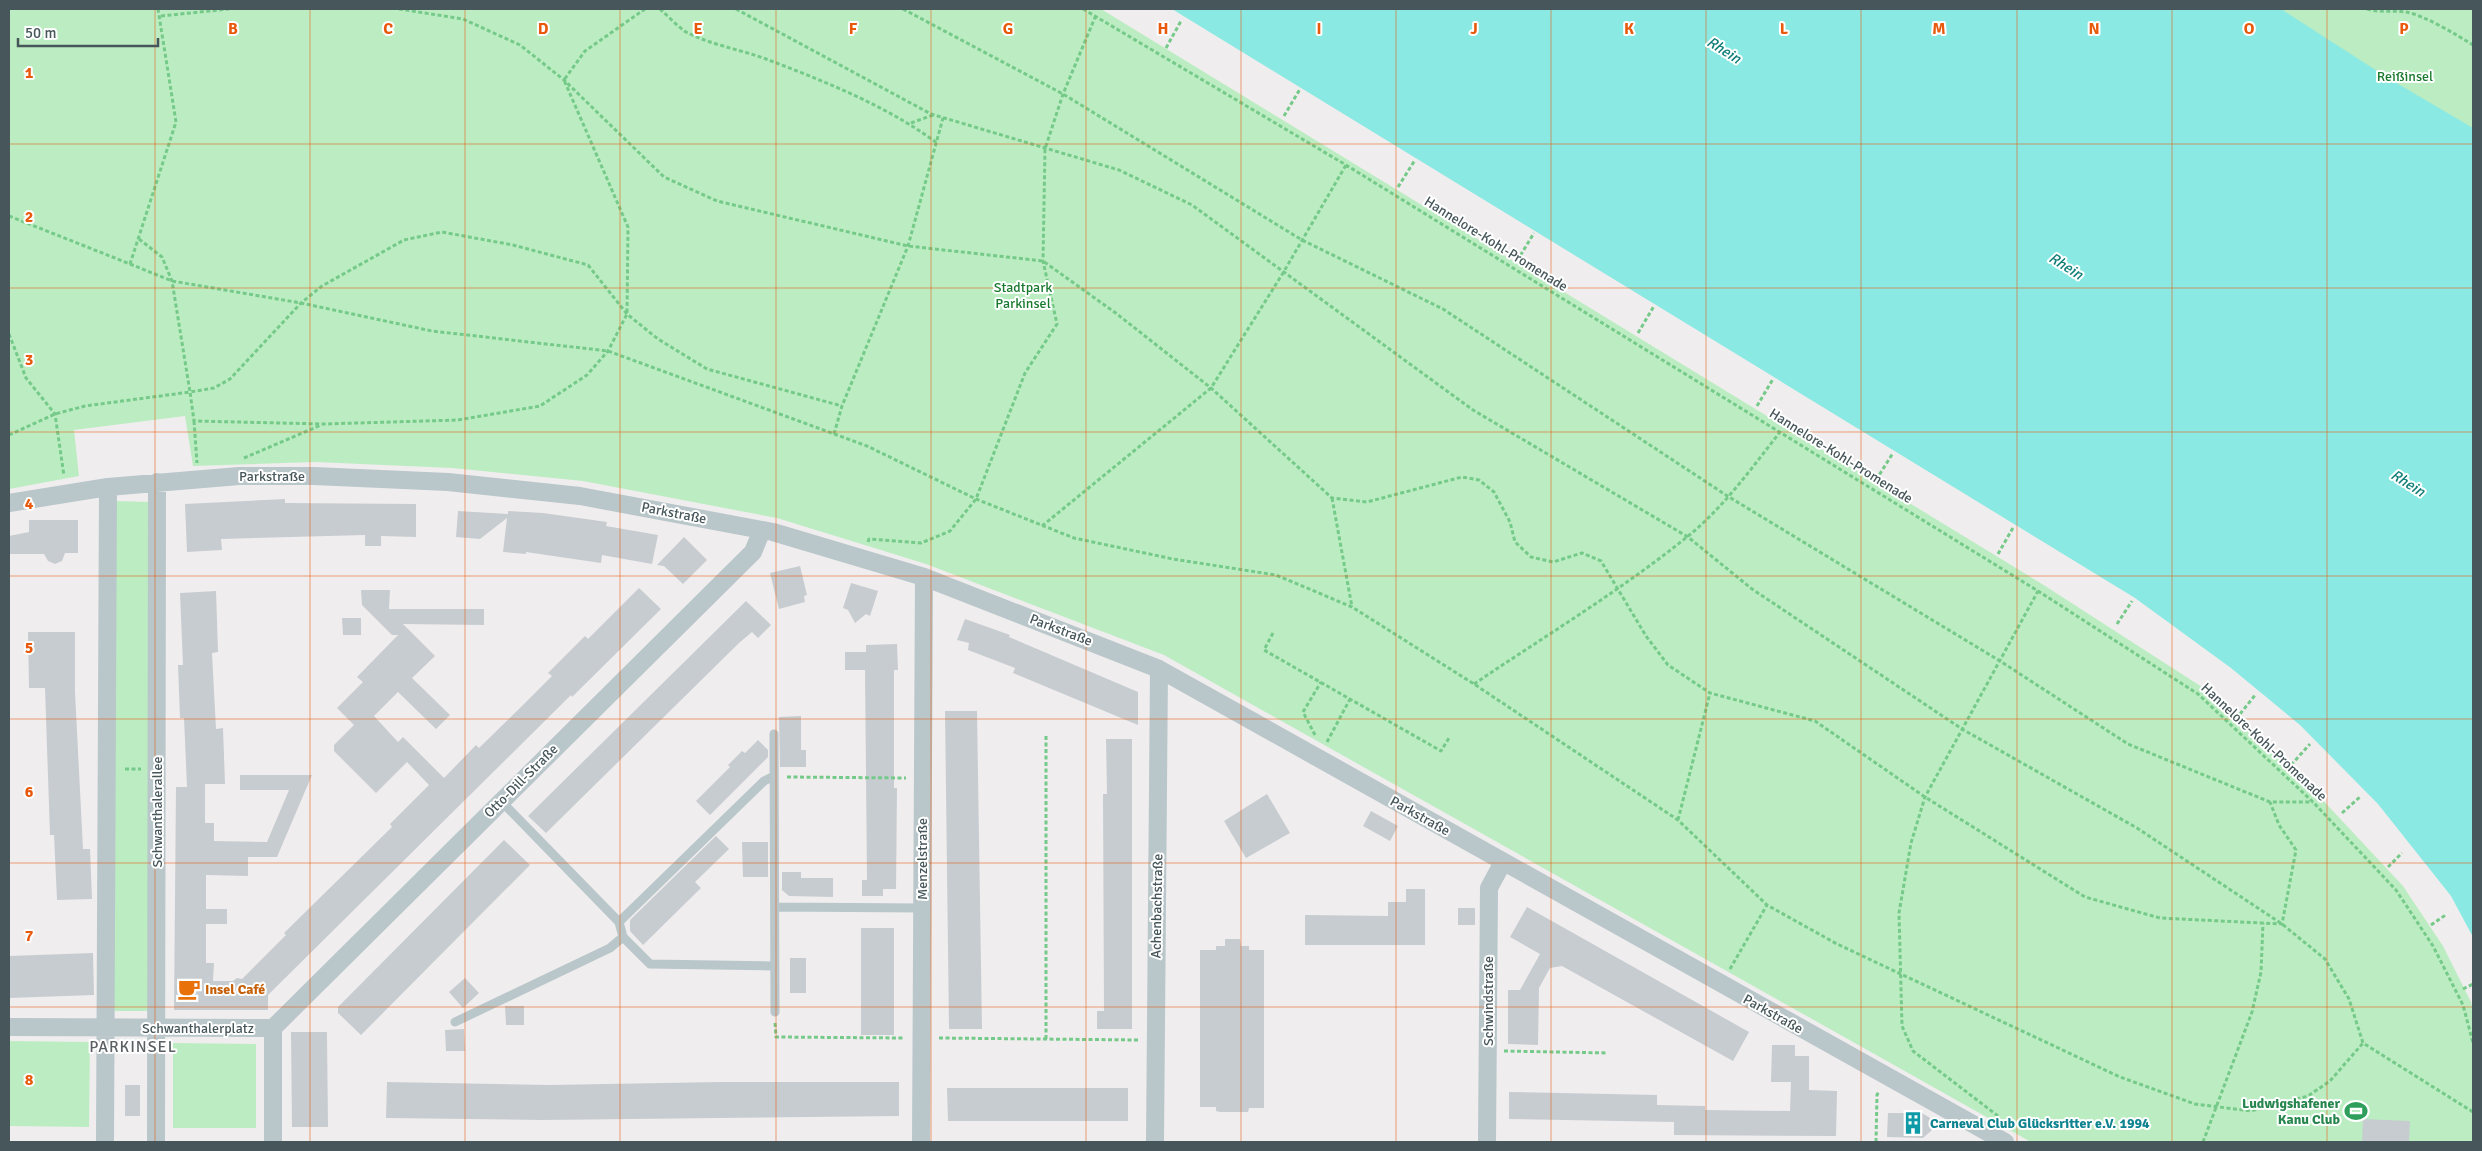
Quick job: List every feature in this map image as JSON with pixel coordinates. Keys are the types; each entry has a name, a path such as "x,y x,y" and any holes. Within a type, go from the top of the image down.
{"street":[{"name":"Parkstraße","path":"9,503 66,492 108,487 238,476 314,476 448,482 580,496 762,530 924,577 1159,669 1322,751 1503,862 1999,1140"},
{"name":"Schwanthalerallee","path":"156,1142 157,482"},
{"path":"105,1142 108,487"},
{"name":"Otto-Dill-Straße","path":"273,1028 753,552 762,530"},
{"name":"Menzelstraße","path":"920,1142 924,577"},
{"name":"Achenbachstraße","path":"1155,1142 1159,669"},
{"name":"Schwindstraße","path":"1487,1142 1489,888 1503,862"},
{"name":"Schwanthalerplatz","path":"9,1027 273,1028 273,1142"}],"lane":[{"path":"774,734 775,1012"},
{"path":"619,922 764,781 774,776"},
{"path":"501,801 619,922 623,937 650,964 775,966"},
{"path":"775,907 922,908"},
{"path":"456,1022 610,948 623,937"}],"path":[{"path":"130,264 176,122 161,16 158,9"},
{"path":"161,16 229,9"},
{"path":"398,9 463,18 520,45 564,80 664,177 717,201 908,246 1043,261 1117,314 1211,388 1332,498 1368,502 1462,477 1479,480 1494,492 1510,522 1515,542 1531,556 1553,562 1582,553 1601,561 1646,636 1668,665 1710,693 1815,721 1925,797 2085,897 2160,918 2282,924"},
{"path":"564,80 586,51 645,9"},
{"path":"660,9 684,31 712,43 765,59 852,96 910,124 937,143"},
{"path":"736,9 934,115 1119,170 1192,205 1473,410 1688,537 1752,589 1962,729 2136,828 2282,924 2324,959 2348,999 2364,1044 2473,1112"},
{"path":"903,9 1063,94 1302,240 1443,309 1729,497 2000,661 2128,744 2270,802 2313,802"},
{"name":"Hannelore-Kohl-Promenade","path":"1083,9 1346,165 2038,591 2198,694 2313,802 2396,890 2433,946 2463,1005 2473,1043"},
{"path":"2367,9 2408,12 2453,32 2473,45"},
{"path":"862,558 869,539 921,543 950,531 976,499 1025,373 1057,324 1043,261 1045,149 1063,94 1096,15"},
{"path":"1166,48 1181,21"},
{"path":"194,421 324,424 458,420 540,406 587,375 608,351 628,314 628,227 564,80"},
{"path":"1284,116 1300,89"},
{"path":"910,124 934,115"},
{"path":"834,434 842,406 908,246 937,143 942,118"},
{"path":"1398,187 1415,160"},
{"path":"1042,526 1211,388 1283,273 1346,165"},
{"path":"9,216 172,281 301,302 432,331 608,351 867,446 976,499 1074,538 1164,557 1276,575 1352,607 1474,684 1678,820 1767,905 1837,944 2120,1077 2195,1104 2251,1112 2308,1096 2330,1081 2364,1044"},
{"path":"9,435 55,414 85,406 214,388 230,379 301,302 322,286 404,240 442,232 513,245 588,265 628,314 658,339 707,369 842,406"},
{"path":"1517,261 1534,234"},
{"path":"139,239 162,257 172,281 194,421 197,478"},
{"path":"1638,333 1654,306"},
{"path":"9,334 26,378 55,414 66,492"},
{"path":"1757,406 1774,379"},
{"path":"238,476 238,460 324,424"},
{"path":"1474,684 1618,587 1688,537 1729,497 1780,432"},
{"path":"1876,480 1892,453"},
{"path":"1332,498 1352,607"},
{"path":"1998,554 2014,526"},
{"path":"1999,1140 2003,1119 1953,1084 1913,1051 1902,1026 1902,973 1898,913 1911,843 1925,797 2038,591"},
{"path":"2116,624 2132,601"},
{"path":"1273,632 1264,650 1442,751 1449,738"},
{"path":"1316,738 1303,712 1321,682"},
{"path":"1678,820 1710,693"},
{"path":"2240,714 2256,694"},
{"path":"1322,751 1350,699"},
{"path":"1046,736 1046,1039"},
{"path":"1321,740 1322,751"},
{"path":"2291,765 2310,744"},
{"path":"107,769 157,770"},
{"path":"774,776 923,778"},
{"path":"2342,813 2361,796"},
{"path":"2270,802 2279,825 2296,850 2282,924"},
{"path":"2388,867 2402,853"},
{"path":"1740,952 1767,905"},
{"path":"2431,925 2447,914"},
{"path":"2203,1142 2252,1012 2261,972 2263,923"},
{"path":"2463,989 2473,984"},
{"path":"775,1012 776,1037 1156,1040"},
{"path":"1488,1051 1608,1053"},
{"path":"1876,1142 1876,1095 1886,1078"}],"green space":[{"name":"Stadtpark Parkinsel","path":"9,9 1101,9 2042,584 2202,687 2318,795 2403,886 2443,946 2471,1002 2473,1011 2473,1142 2031,1142 1164,655 926,564 777,518 583,481 452,468 315,462 193,466 185,416 74,430 79,476 9,489"},
{"name":"Reißinsel","path":"2159,9 2473,9 2473,193"},
{"path":"114,501 151,502 150,1011 113,1011"},
{"path":"9,1041 90,1042 89,1127 9,1126"},
{"path":"173,1043 256,1044 256,1128 173,1128"}],"water":[{"name":"Rhein","path":"1172,9 2281,9 2388,78 2473,128 2473,937 2451,896 2378,804 2300,725 2231,668 2135,598"}],"building":[{"path":"285,499 285,503 416,504 416,537 381,536 381,546 365,546 365,535 221,539 222,550 187,552 185,504"},
{"path":"458,511 508,514 508,511 543,513 607,522 606,526 658,535 652,564 602,555 601,563 526,552 526,554 503,552 507,518 480,539 456,537"},
{"path":"29,520 78,520 78,553 65,553 62,561 55,564 48,561 44,554 9,554 9,536 29,532"},
{"path":"684,537 707,560 683,584 664,566 657,565"},
{"path":"800,566 807,595 804,596 805,602 779,609 770,573"},
{"path":"851,583 878,591 870,616 866,614 855,623 848,610 843,608"},
{"path":"639,588 661,609 572,697 571,695 268,995 268,1010 174,1010 176,787 187,787 184,718 180,718 178,665 183,665 180,593 216,591 218,652 212,653 216,729 223,728 225,784 205,784 205,823 214,823 214,841 267,842 289,790 240,790 240,775 312,775 277,857 248,857 248,876 206,875 206,909 227,909 227,924 206,924 206,963 214,963 213,981 233,981 237,978 242,979 286,935 284,933 392,827 390,824 429,785 407,762 376,793 334,751 334,745 354,725 337,708 363,682 357,677 398,635 392,635 362,605 361,590 390,590 389,609 484,609 484,625 403,624 435,656 412,678 450,715 436,729 398,692 374,716 398,742 403,737 444,778 476,745 479,748 552,676 548,673 585,636 588,639"},
{"path":"746,601 771,625 758,638 752,632 739,643 546,833 528,816"},
{"path":"342,618 361,618 361,635 343,635"},
{"path":"965,619 1010,635 1009,637 1138,692 1138,725 1013,673 1015,668 968,650 969,643 957,640"},
{"path":"28,632 75,632 75,692 83,849 90,849 92,899 57,900 54,835 50,835 45,688 29,688"},
{"path":"897,644 898,670 894,670 894,788 897,788 896,889 883,889 883,896 862,896 862,880 867,880 865,670 845,670 845,652 866,652 866,645"},
{"path":"945,711 977,711 982,1029 949,1029"},
{"path":"801,716 801,750 806,750 806,767 780,767 779,717"},
{"path":"1106,739 1132,739 1132,1029 1097,1029 1097,1011 1104,1011 1103,794 1107,794"},
{"path":"758,740 768,750 768,757 710,815 696,801 730,767 728,765 742,751 745,753"},
{"path":"1267,794 1290,833 1246,858 1224,821"},
{"path":"1371,811 1398,826 1390,841 1363,826"},
{"path":"716,836 729,849 695,882 701,888 643,945 630,931 630,920"},
{"path":"504,840 530,865 361,1035 338,1013 338,1007"},
{"path":"742,842 768,842 768,877 743,877"},
{"path":"782,872 801,872 801,878 833,878 833,897 789,896 782,890"},
{"path":"1406,889 1425,889 1425,945 1305,945 1305,915 1388,916 1388,902 1406,902"},
{"path":"1527,907 1749,1032 1733,1061 1562,966 1550,968 1539,988 1538,1045 1508,1044 1508,990 1520,990 1540,954 1510,937"},
{"path":"1458,908 1475,908 1475,925 1458,925"},
{"path":"861,928 894,928 894,1035 861,1035"},
{"path":"1225,939 1240,939 1241,946 1249,946 1249,950 1264,950 1264,1108 1249,1108 1248,1112 1220,1112 1216,1111 1216,1107 1200,1107 1200,950 1216,950 1216,946 1225,946"},
{"path":"93,953 94,995 9,998 9,956"},
{"path":"790,958 806,958 806,993 790,993"},
{"path":"465,978 479,993 463,1008 449,992"},
{"path":"505,1006 524,1006 524,1025 506,1025"},
{"path":"464,1029 465,1051 446,1051 445,1030"},
{"path":"291,1032 327,1032 328,1127 292,1127"},
{"path":"1772,1045 1795,1045 1795,1056 1809,1056 1809,1090 1837,1091 1836,1136 1674,1135 1674,1122 1509,1119 1509,1092 1657,1095 1657,1105 1705,1106 1705,1110 1790,1111 1791,1082 1771,1082"},
{"path":"387,1082 550,1085 720,1082 899,1082 899,1116 542,1120 386,1118"},
{"path":"125,1085 140,1085 140,1116 125,1116"},
{"path":"947,1088 1128,1088 1128,1121 948,1121"},
{"path":"1888,1113 1922,1113 1930,1118 1932,1130 1923,1138 1887,1137"},
{"path":"2363,1119 2410,1121 2409,1142 2362,1142"}],"place":[{"name":"Insel Café","path":"189,989"},
{"name":"Ludwigshafener Kanu Club","path":"2356,1111"},
{"name":"Carneval Club Glücksritter e.V. 1994","path":"1913,1123"}],"district":[{"name":"PARKINSEL","path":"133,1047"}]}
